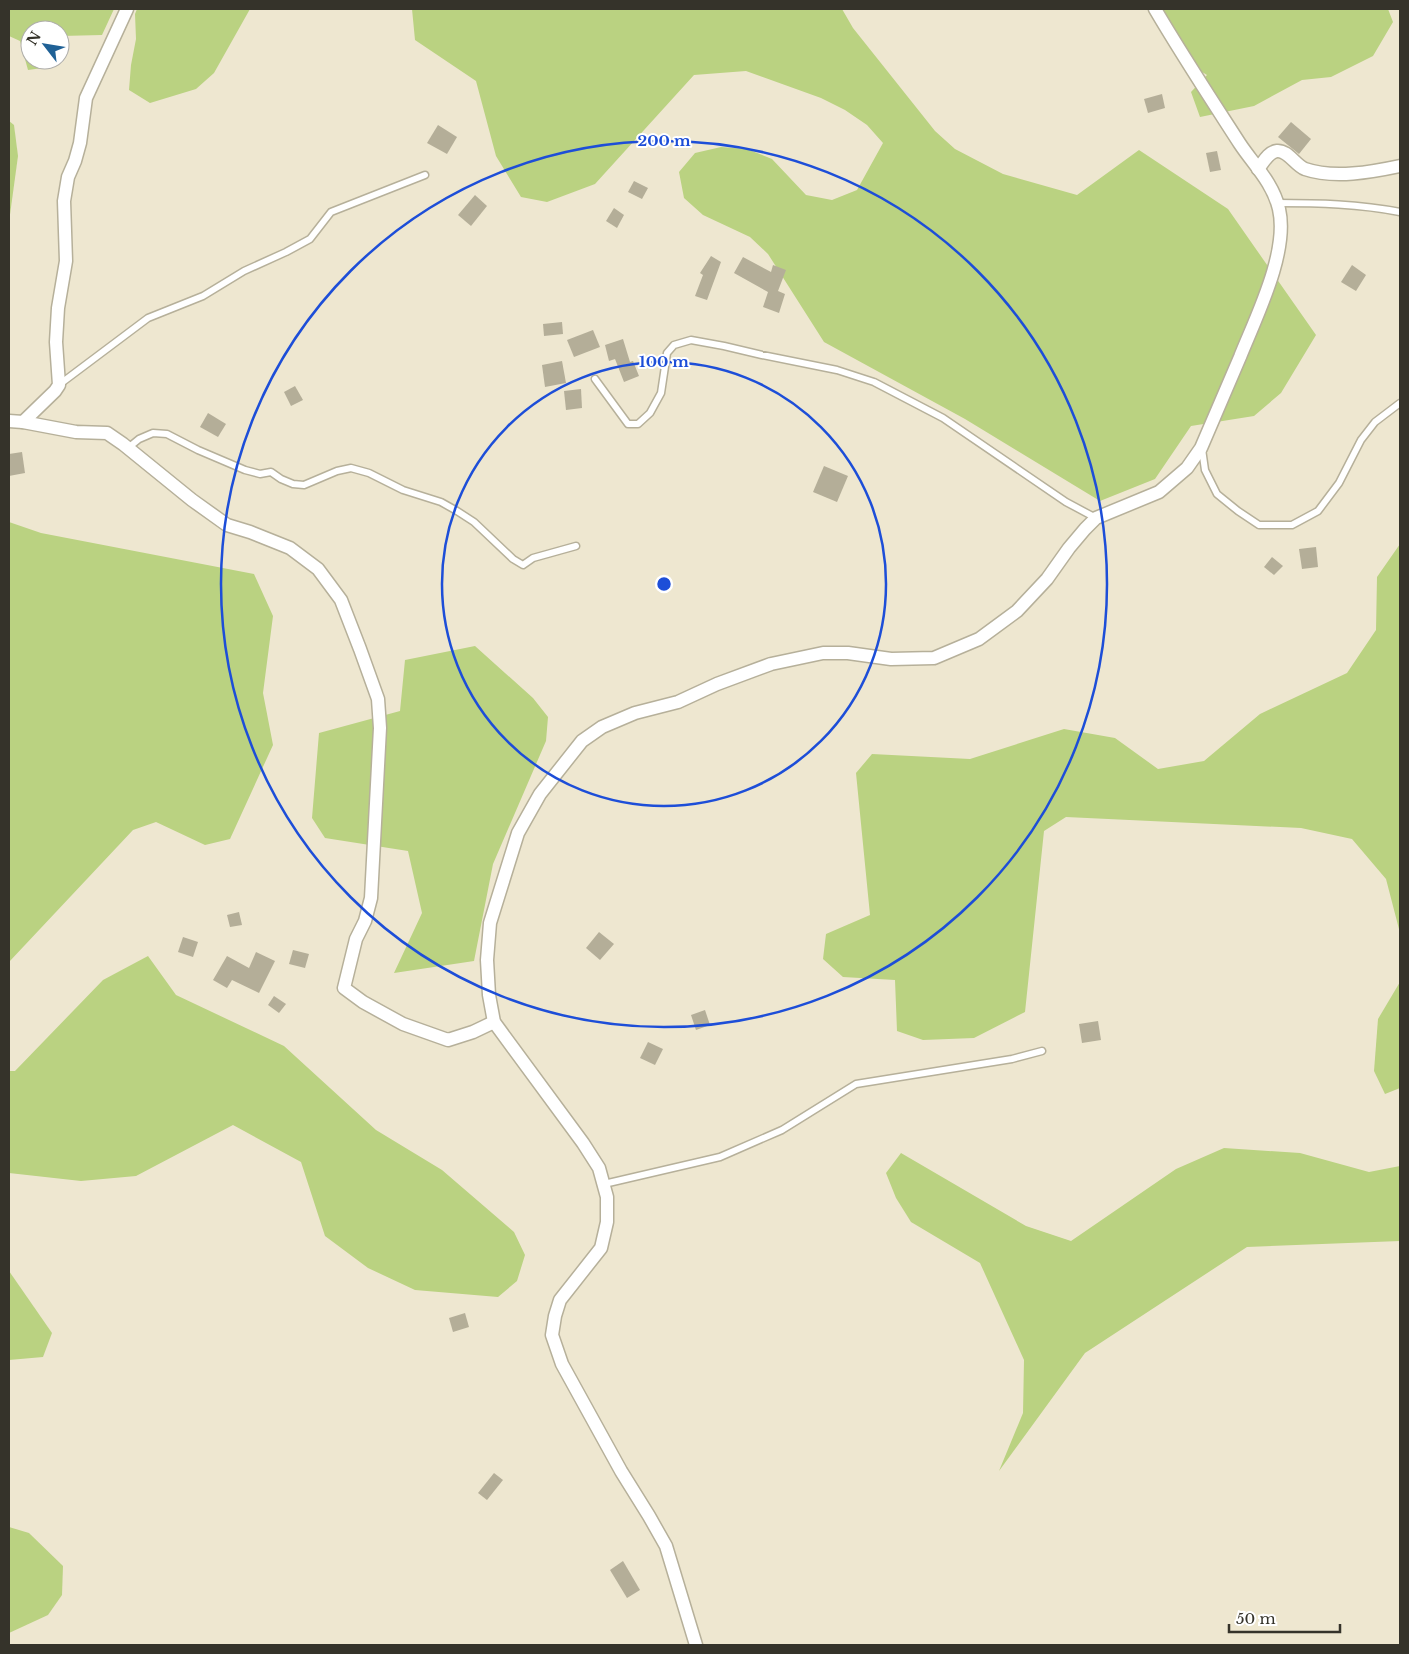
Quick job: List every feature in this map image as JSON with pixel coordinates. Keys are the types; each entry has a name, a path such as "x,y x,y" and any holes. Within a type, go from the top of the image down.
{"street":[{"path":"23,422 59,385 56,342 58,308 66,261 64,201 68,177 80,143 86,98 127,9"},
{"path":"696,1645 666,1546 621,1472 562,1364 552,1335 554,1316 560,1300 601,1248 607,1222 607,1197 599,1168 583,1143 494,1022 489,995 487,960 490,922 518,833 540,794 582,741 602,727 635,713 678,702 717,684 771,664 823,653 848,653 891,659 934,658 979,639 1017,611 1047,579 1074,541 1096,518 1159,492 1188,468 1201,448 1265,296 1281,230 1279,209 1269,184 1182,56 1155,9"},
{"path":"1258,169 1270,153 1277,151 1284,152 1298,166 1308,170 1324,172 1352,174 1400,166"},
{"path":"9,422 23,422 76,432 107,433 227,525 290,548 318,569 341,600 378,699 380,728 371,898 365,921 356,939 344,988 363,1002 403,1024 448,1040 473,1032 494,1022"}],"lane":[{"path":"59,385 148,318 203,296 244,271 310,239 331,212 425,174"},
{"path":"1277,203 1326,203 1372,206 1400,212"},
{"path":"595,379 628,424 638,424 650,413 661,393 667,353 674,345 691,340 837,370 874,382 943,418 1066,502 1096,518"},
{"path":"1201,448 1205,470 1217,494 1231,506 1259,525 1292,525 1318,511 1339,483 1361,440 1375,422 1400,403"},
{"path":"128,448 139,439 153,432 167,434 198,450 245,470 260,474 271,472 293,484 304,485 337,471 351,468 369,473 402,490 440,502 457,511 474,522 513,559 523,565 533,558 576,546"},
{"path":"604,1184 720,1157 782,1130 856,1084 1012,1059 1042,1051"}],"green space":[{"path":"9,9 114,9 102,35 70,36 70,20 20,20 20,41 9,36"},
{"path":"137,9 250,9 214,73 196,89 150,103 129,90 136,39 135,14"},
{"path":"412,9 842,9 853,28 935,131 955,149 1003,174 1077,195 1139,150 1228,209 1316,335 1281,393 1254,416 1191,426 1155,479 1100,501 965,419 824,342 768,254 750,237 703,215 684,198 679,172 695,153 721,147 747,149 772,159 806,195 832,200 857,190 883,143 867,125 845,110 821,98 746,71 694,75 595,184 547,202 521,197 496,156 476,81 415,40"},
{"path":"1162,9 1388,9 1393,22 1373,56 1331,77 1302,80 1254,106 1200,117 1191,92 1207,75 1194,67"},
{"path":"9,121 14,125 18,156 9,222"},
{"path":"9,522 41,533 254,574 273,616 263,693 273,745 230,839 205,845 156,822 133,830 9,962"},
{"path":"1400,544 1400,933 1386,879 1352,839 1301,828 1066,817 1044,831 1025,1012 974,1038 923,1040 897,1031 895,980 843,977 823,959 826,934 870,915 856,773 872,754 970,759 1064,729 1115,738 1158,769 1204,761 1260,714 1347,673 1376,630 1377,577"},
{"path":"475,646 533,698 548,717 546,741 493,864 474,961 394,973 422,913 408,851 325,838 312,818 319,733 400,711 405,660"},
{"path":"148,956 176,995 284,1046 376,1130 442,1170 514,1232 525,1255 517,1281 498,1297 415,1290 368,1268 325,1236 301,1162 233,1125 136,1176 81,1181 9,1173 9,1071 15,1071 103,980"},
{"path":"1400,982 1400,1088 1385,1094 1374,1071 1378,1019"},
{"path":"1224,1148 1300,1153 1369,1172 1400,1166 1400,1241 1247,1247 1085,1353 999,1471 1023,1413 1024,1360 980,1263 911,1222 896,1198 886,1173 901,1153 1026,1226 1071,1241 1176,1169"},
{"path":"9,1271 52,1333 43,1357 9,1360"},
{"path":"9,1527 29,1533 63,1566 62,1595 48,1615 9,1633"}],"building":[{"path":"1162,94 1165,108 1148,113 1144,99"},
{"path":"1291,122 1311,139 1299,154 1278,137"},
{"path":"438,125 457,137 447,154 427,143"},
{"path":"1217,151 1221,170 1210,172 1206,153"},
{"path":"634,181 648,188 642,199 628,192"},
{"path":"475,195 487,206 471,226 458,215"},
{"path":"614,208 624,215 617,228 606,221"},
{"path":"711,256 721,262 707,300 695,296 703,275 700,273"},
{"path":"743,257 771,272 773,265 786,270 778,291 785,294 779,313 763,307 768,292 734,273"},
{"path":"1352,265 1366,275 1356,291 1341,282"},
{"path":"562,322 563,334 544,336 543,324"},
{"path":"593,330 600,347 574,357 567,340"},
{"path":"623,339 630,362 633,361 639,376 624,382 615,359 609,361 605,345"},
{"path":"562,361 566,383 545,387 542,365"},
{"path":"295,386 303,400 291,406 284,392"},
{"path":"581,389 582,408 566,410 564,391"},
{"path":"208,413 226,424 218,437 200,427"},
{"path":"22,452 25,473 9,476 9,454"},
{"path":"824,466 848,476 837,502 813,492"},
{"path":"1316,547 1318,567 1302,569 1299,549"},
{"path":"1272,557 1283,566 1274,575 1264,567"},
{"path":"239,912 242,925 230,927 227,915"},
{"path":"599,932 614,944 600,960 586,948"},
{"path":"183,937 198,942 193,957 178,952"},
{"path":"293,950 309,954 305,968 289,964"},
{"path":"256,952 275,961 259,993 232,980 227,988 213,980 227,956 249,968"},
{"path":"274,996 286,1004 279,1013 268,1005"},
{"path":"705,1010 710,1025 696,1030 691,1015"},
{"path":"1098,1021 1101,1040 1082,1043 1079,1024"},
{"path":"648,1042 663,1049 655,1065 640,1058"},
{"path":"465,1313 469,1327 453,1332 449,1318"},
{"path":"494,1473 503,1480 487,1500 478,1493"},
{"path":"623,1561 640,1590 627,1598 610,1570"}]}
